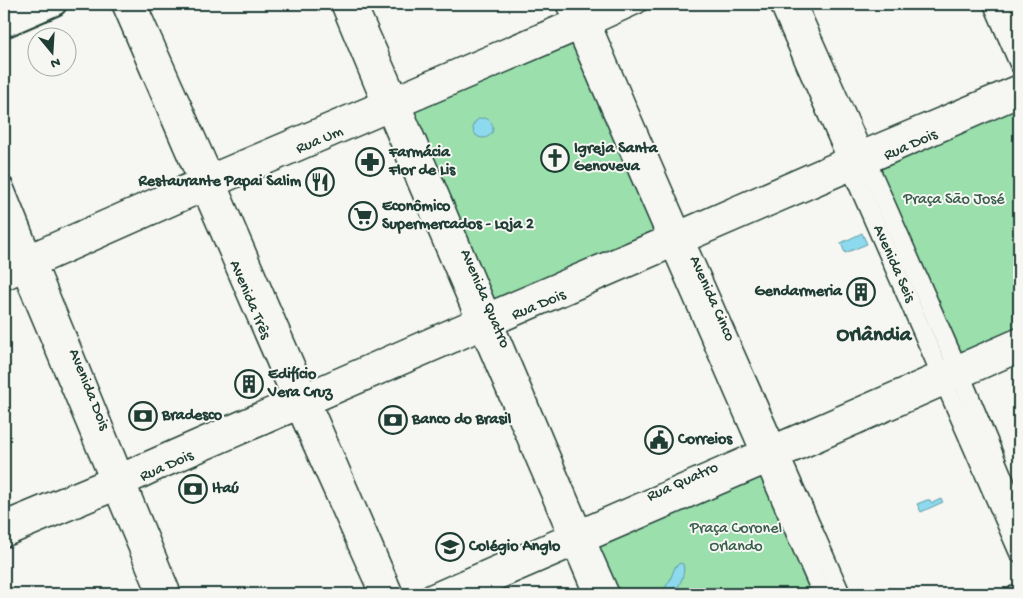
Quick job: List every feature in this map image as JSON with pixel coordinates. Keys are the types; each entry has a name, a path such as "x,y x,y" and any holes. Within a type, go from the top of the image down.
{"main road":[{"path":"4,8 15,4"},
{"path":"4,26 55,4"}],"street":[{"name":"Avenida Três","path":"121,4 207,183"},
{"name":"Avenida Três","path":"137,4 207,183 301,401 379,594"},
{"name":"Avenida Quatro","path":"340,4 391,103 485,321 577,538 593,594"},
{"name":"Avenida Quatro","path":"357,4 391,103"},
{"name":"Rua Um","path":"4,281 22,263 54,242 207,183 391,103 609,4"},
{"name":"Rua Um","path":"579,16 638,4"},
{"name":"Avenida Seis","path":"779,4 857,161 951,375 1019,516"},
{"name":"Avenida Seis","path":"797,4 857,161"},
{"path":"993,4 1019,64"},
{"path":"1009,4 1019,27"},
{"name":"Avenida Cinco","path":"579,16 771,454 841,594"},
{"name":"Rua Dois","path":"857,161 1019,84"},
{"name":"Rua Dois","path":"4,538 118,482 485,321 857,161 1019,98"},
{"name":"Avenida Dois","path":"4,186 22,263"},
{"name":"Avenida Dois","path":"4,229 22,263 118,482 172,594"},
{"name":"Rua Quatro","path":"430,594 577,538 771,454 951,375 1019,337"},
{"name":"Rua Quatro","path":"951,375 1019,353"},
{"name":"Avenida Seis","path":"951,375 1019,552"},
{"name":"Avenida Três","path":"301,401 394,594"},
{"name":"Avenida Cinco","path":"771,454 822,594"},
{"name":"Rua Dois","path":"4,521 118,482"},
{"name":"Avenida Dois","path":"118,482 157,594"},
{"name":"Avenida Quatro","path":"577,538 610,594"},
{"name":"Rua Quatro","path":"466,594 577,538"}],"green space":[{"path":"577,32 666,236 490,310 403,106"},
{"name":"Praça São José","path":"1019,98 1019,337 956,365 868,164"},
{"name":"Praça Coronel Orlando","path":"766,464 822,594 610,594 587,542"}],"water":[{"path":"483,118 490,121 493,128 490,135 483,138 476,135 473,128 476,121"},
{"path":"862,233 867,244 845,253 841,243"},
{"path":"941,499 943,502 921,512 917,504 927,500 930,500 932,503"},
{"path":"680,563 683,564 684,572 678,588 673,594 661,594 670,580 675,567"}],"place":[{"name":"Igreja Santa Genoveva","path":"555,158"},
{"name":"Farmácia Flor de Lis","path":"370,162"},
{"name":"Restaurante Papai Salim","path":"320,182"},
{"name":"Econômico Supermercados - Loja 2","path":"363,216"},
{"name":"Gendarmeria","path":"861,292"},
{"name":"Edifício Vera Cruz","path":"249,384"},
{"name":"Bradesco","path":"143,416"},
{"name":"Banco do Brasil","path":"393,420"},
{"name":"Correios","path":"659,440"},
{"name":"Itaú","path":"193,489"},
{"name":"Colégio Anglo","path":"450,547"}],"district":[{"name":"Orlândia","path":"874,336"}]}
